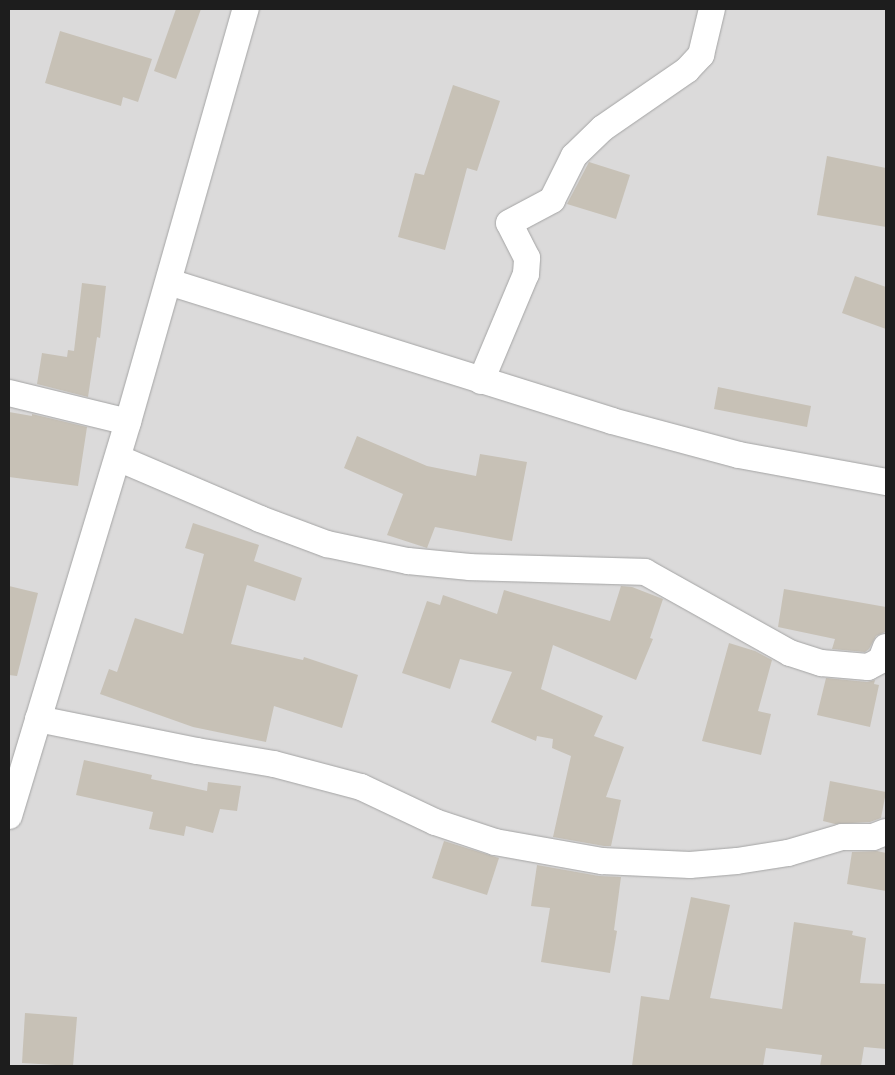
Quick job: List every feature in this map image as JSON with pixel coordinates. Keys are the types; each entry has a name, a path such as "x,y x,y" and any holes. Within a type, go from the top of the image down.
{"street":[{"path":"9,816 118,458 246,9"},
{"path":"481,381 526,274 527,258 509,223 552,200 574,156 603,128 687,70 701,55 712,9"},
{"path":"169,282 612,422 739,455 886,482"},
{"path":"9,393 128,422"},
{"path":"118,458 260,519 327,544 408,561 470,567 645,572 798,656 821,663 868,667 881,660 886,647"},
{"path":"38,719 197,751 274,764 361,788 435,822 496,842 602,860 690,866 788,853 842,837 873,837 886,832"}],"shaded area":[{"path":"9,9 886,9 886,1066 9,1066"}],"building":[{"path":"176,9 201,9 176,79 154,71"},
{"path":"60,31 152,59 138,102 123,97 121,106 45,83"},
{"path":"453,85 500,101 477,171 467,168 445,250 398,237 415,173 424,175"},
{"path":"827,156 886,168 886,227 817,215"},
{"path":"589,162 630,175 616,219 567,204"},
{"path":"855,276 886,287 886,329 842,313"},
{"path":"82,283 106,286 100,338 97,337 88,397 37,384 42,353 67,357 68,350 74,351"},
{"path":"718,387 811,406 807,427 714,409"},
{"path":"9,412 32,416 32,414 87,427 78,486 9,477"},
{"path":"357,436 427,466 476,476 480,454 527,462 512,541 435,527 427,548 387,535 403,494 344,468"},
{"path":"193,523 259,545 254,561 302,578 295,601 247,585 231,644 303,660 304,657 358,675 342,728 274,706 266,742 193,727 100,694 109,669 117,672 135,618 183,634 204,554 185,548"},
{"path":"9,586 38,593 17,676 9,675"},
{"path":"621,586 632,587 663,599 650,638 653,639 636,680 553,645 541,689 603,716 594,736 624,747 606,797 621,800 611,846 604,846 553,837 571,756 552,748 553,739 537,736 536,741 491,722 512,672 460,659 450,689 402,673 427,601 440,605 443,595 497,614 504,590 610,621"},
{"path":"784,589 886,607 885,632 876,636 869,649 865,652 832,649 835,639 778,627"},
{"path":"729,643 755,651 772,660 758,711 771,714 761,755 702,741"},
{"path":"826,678 867,682 875,680 874,684 879,685 870,727 817,715"},
{"path":"84,760 152,775 151,779 207,791 208,782 241,786 237,811 220,809 213,833 186,826 184,836 149,829 153,812 76,795"},
{"path":"830,781 886,792 881,818 870,822 835,824 823,821"},
{"path":"444,841 499,858 487,895 432,878"},
{"path":"877,851 886,853 886,891 847,884 852,852"},
{"path":"537,865 599,876 621,877 614,930 617,931 610,973 541,962 550,908 531,906"},
{"path":"691,897 730,905 710,998 782,1009 794,922 853,931 852,935 866,938 860,983 886,984 886,1049 864,1047 861,1066 820,1066 822,1055 766,1048 763,1066 632,1066 641,996 669,1000"},
{"path":"25,1013 77,1017 73,1066 22,1063"}]}
